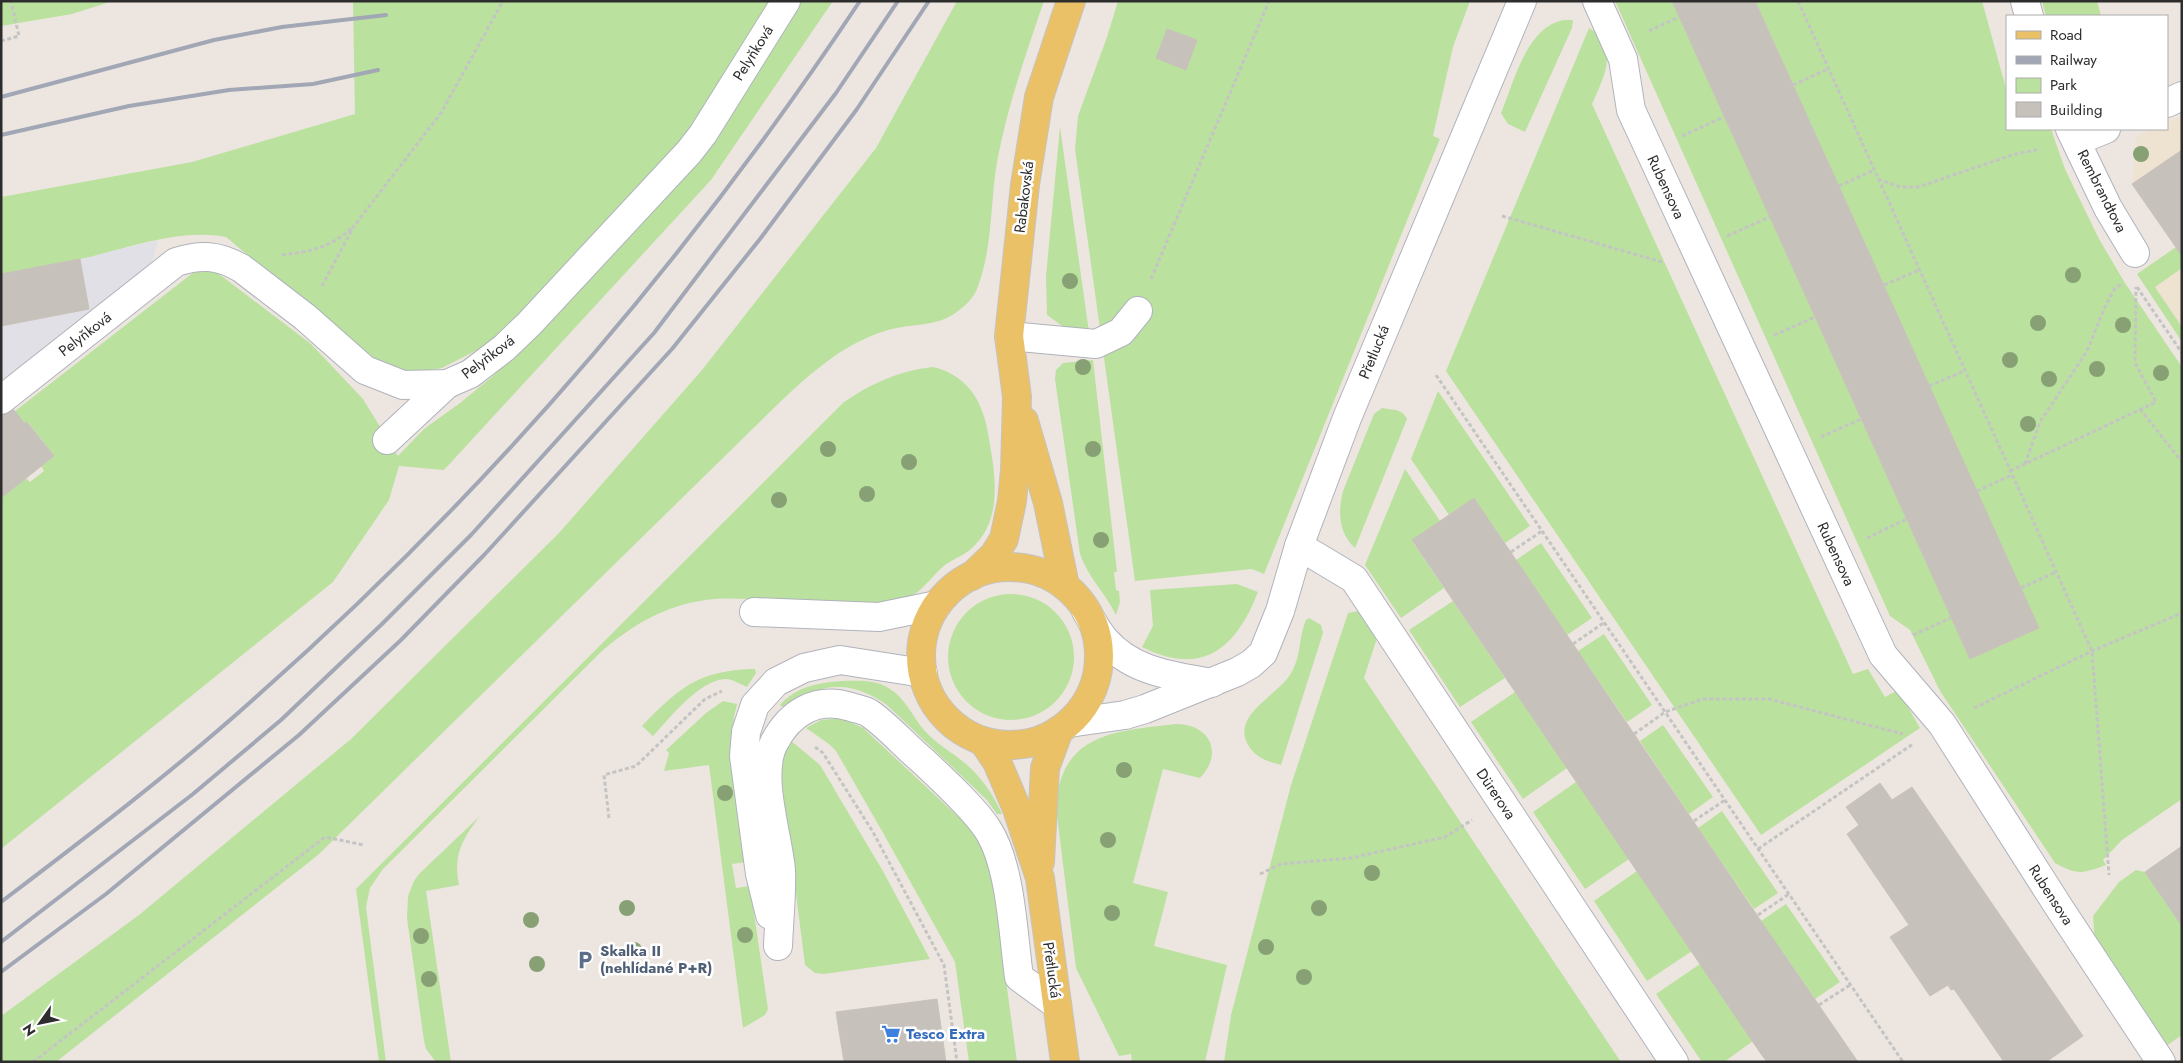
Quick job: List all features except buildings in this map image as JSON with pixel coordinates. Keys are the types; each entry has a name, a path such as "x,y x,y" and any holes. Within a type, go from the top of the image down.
{"main road":[{"name":"Rabakovská","path":"972,576 994,555 1004,539 1012,501 1017,398 1009,336 1025,185 1038,97 1071,1"},
{"name":"Rabakovská","path":"1017,398 1048,503 1065,586"},
{"name":"Přetlucká","path":"1019,568 1045,574 1065,586 1086,611 1097,640 1098,651 1097,673 1087,700 1064,726 1050,736 1024,744 1004,745 984,741 958,728 947,719 931,697 921,661 924,634 937,605 948,592 972,576 987,570 1019,568"},
{"name":"Přetlucká","path":"1064,726 1045,768 1040,878 1064,1062"},
{"name":"Přetlucká","path":"984,741 997,762 1017,809 1040,878"}],"street":[{"name":"Pelyňková","path":"1,400 176,262 206,256 230,262 241,268 305,317 365,370 403,385 447,384 470,374 529,324 689,152 703,134 786,1"},
{"name":"Přetlucká","path":"1064,726 1126,715 1167,702 1246,668 1263,653 1280,611 1299,546 1355,400 1522,1"},
{"name":"Rubensova","path":"1596,1 1623,59 1631,110 1883,655 1942,724 2060,909 2161,1062"},
{"path":"2025,1 2029,15"},
{"path":"2168,103 2182,96"},
{"path":"2074,135 2101,130"},
{"name":"Rembrandtova","path":"2074,135 2108,208 2135,253"},
{"path":"1009,336 1096,344 1121,332 1138,311"},
{"path":"387,440 447,384"},
{"name":"Dürerova","path":"1299,546 1354,579 1674,1062"},
{"path":"754,612 879,617 937,605"},
{"name":"Přetlucká","path":"1086,611 1105,640 1125,659 1160,673 1212,683"},
{"path":"923,673 840,660 804,668 776,682 755,705 746,732 744,756 746,784 760,874 778,946 781,870 768,790 769,758 774,743 799,711 819,704 845,705 868,712 936,774 988,830 1000,858 1006,883 1019,977 1057,1005"}],"path":[{"path":"1,41 19,36 11,1"},
{"path":"305,317 354,226 441,113 503,1"},
{"path":"1138,311 1269,1"},
{"path":"1798,1 2092,651 2109,874"},
{"path":"1660,26 1679,17"},
{"path":"1793,85 1828,69"},
{"path":"1707,124 1724,116"},
{"path":"1878,179 1900,187 1918,187 2074,135"},
{"path":"1839,186 1874,170"},
{"path":"1502,216 1706,275"},
{"path":"1752,226 1770,217"},
{"path":"230,262 310,251 337,241 354,226"},
{"path":"2024,464 2040,422 2088,351 2104,308 2115,288 2131,278 2135,253"},
{"path":"1884,285 1919,270"},
{"path":"2010,471 2156,402 2135,363 2136,285 2182,353"},
{"path":"1798,324 1815,317"},
{"path":"1929,386 1964,371"},
{"path":"1436,375 1903,1062"},
{"path":"2140,409 2182,462"},
{"path":"1843,427 1861,419"},
{"path":"1977,490 2012,475"},
{"path":"1888,528 1907,519"},
{"path":"1511,552 1542,531"},
{"path":"2020,588 2056,572"},
{"path":"1933,626 1951,618"},
{"path":"1573,644 1604,622"},
{"path":"609,818 604,775 636,766 706,699 721,691 728,691"},
{"path":"1634,734 1666,712 1702,699 1769,699 1911,736"},
{"path":"811,744 823,753 873,832 944,965 958,1062"},
{"path":"1694,821 1725,800"},
{"path":"1260,874 1281,864 1351,858 1446,837 1501,801"},
{"path":"33,1062 325,837 364,845"},
{"path":"1758,916 1789,894"},
{"path":"1819,1005 1850,985"}],"shaded area":[{"path":"2182,116 2182,256 2132,184 2137,136 2151,130 2168,130 2168,123"},
{"path":"158,240 153,259 142,274 1,386 1,274 80,259"},
{"path":"2182,268 2182,327 2155,286"}],"green space":[{"path":"1,1 113,1 72,14 1,26"},
{"path":"353,1 772,1 689,136 521,320 483,347 442,368 418,372 398,370 365,353 226,237 190,235 171,237 98,255 1,274 1,197 192,162 355,114"},
{"path":"796,1 833,1 711,180 444,470 399,466 389,500 333,582 1,849 1,472 14,488 26,478 30,482 44,471 41,466 54,456 28,422 25,424 1,422 194,272 206,270 213,271 223,277 311,344 363,399 398,456 424,429 493,376 697,161"},
{"path":"957,1 1044,1 1006,121 997,162 986,258 977,289 970,300 954,314 940,321 900,327 875,334 845,350 817,369 779,403 318,855 56,1062 1,1062 1,1016 139,915 351,739 559,533 702,370 876,148"},
{"path":"1118,1 1470,1 1453,47 1433,136 1440,139 1264,574 1252,569 1135,581 1075,149 1078,116"},
{"path":"1615,1 1672,1 1970,659 2038,628 1755,1 1982,1 2006,88 2006,130 2051,130 2065,169 2099,239 2125,283 2182,367 2182,799 2122,840 2103,860 2106,865 2080,872 2069,870 2055,863 1940,691 1910,630 1890,616"},
{"path":"2042,1 2097,1 2101,15 2046,15"},
{"path":"1573,20 1572,28 1525,132 1508,124 1501,113 1517,71 1531,43 1552,24"},
{"path":"1589,28 1605,44 1607,54 1607,64 1601,84 1592,104 1853,674 1868,669 1885,697 1898,690 1920,728 1761,835 1446,371"},
{"path":"1060,127 1089,332 1065,328 1047,315 1046,276"},
{"path":"2176,247 2182,256 2182,268 2155,287 2182,327 2182,342 2137,274"},
{"path":"1093,360 1117,572 1114,572 1116,590 1119,591 1120,602 1116,615 1087,570 1080,554 1055,379 1056,370 1063,363"},
{"path":"933,367 944,370 962,381 975,397 984,417 992,459 995,492 989,523 982,537 971,549 948,563 914,594 886,604 862,607 836,607 756,600 706,600 677,607 650,618 626,632 602,651 383,869 370,888 366,907 386,1062 379,1062 356,889 844,402 886,379 908,371"},
{"path":"1438,391 1530,526 1505,543 1474,498 1449,515 1411,459"},
{"path":"1382,408 1403,413 1407,419 1355,548 1349,542 1342,528 1340,514 1341,499 1374,414"},
{"path":"1405,469 1440,521 1412,541 1444,588 1401,618 1365,565"},
{"path":"1541,543 1592,618 1567,635 1516,560"},
{"path":"1237,584 1258,592 1239,629 1214,652 1199,658 1182,659 1163,656 1142,647 1153,626 1150,590"},
{"path":"1011,594 1035,599 1056,612 1069,633 1074,657 1069,681 1056,702 1035,715 1011,720 987,715 966,702 953,681 948,657 953,633 966,612 987,599"},
{"path":"1453,601 1505,678 1460,707 1409,630"},
{"path":"1362,610 1377,638 1364,678 1621,1062 1224,1062 1231,1015 1291,785 1348,613"},
{"path":"1309,618 1321,625 1323,633 1281,765 1265,760 1253,752 1247,743 1244,733 1246,723 1251,714 1284,683 1294,668 1306,620"},
{"path":"1604,634 1652,705 1627,722 1578,651"},
{"path":"755,669 756,673 747,687 728,679 715,681 685,701 653,736 642,726 666,702 689,685 715,674"},
{"path":"841,681 872,682 896,693 929,735 977,775 991,793 1002,814 997,814 987,800 887,705 873,697 860,691 835,687 810,693 785,708 780,705 793,694 808,687 816,684"},
{"path":"1515,692 1567,768 1523,799 1471,722"},
{"path":"723,701 737,704 733,723 732,763 736,803 746,862 732,864 736,888 750,886 768,1009 765,1015 743,1028 709,765 664,771 669,753 666,750 706,713"},
{"path":"844,719 863,728 967,825 984,851 993,884 1017,1062 969,1062 955,962 836,751 806,728 821,720"},
{"path":"1176,724 1188,725 1205,734 1212,750 1211,759 1207,769 1200,778 1163,769 1133,883 1168,892 1154,946 1227,965 1205,1062 1132,1062 1131,1054 1119,1056 1076,968 1056,808 1060,783 1068,764 1080,750 1095,740 1112,734"},
{"path":"1663,725 1713,797 1689,814 1640,741"},
{"path":"790,740 820,765 884,873 930,959 824,974 815,973 805,965 781,776 781,765"},
{"path":"1576,782 1629,859 1585,889 1533,812"},
{"path":"1722,811 1778,893 1754,909 1698,828"},
{"path":"480,816 460,848 457,865 459,885 426,891 451,1062 436,1062 426,1049 424,1041 407,918 408,896 419,874"},
{"path":"2136,870 2145,872 2182,926 2182,1035 2166,1046 2095,944 2093,916 2119,882"},
{"path":"1637,871 1692,951 1647,981 1594,901"},
{"path":"1786,904 1840,982 1815,999 1761,921"},
{"path":"1700,964 1753,1041 1724,1062 1702,1062 1656,994"}],"railway":[{"path":"1,902 163,777 256,697 341,619 424,538 504,455 655,280 726,189 860,1"},
{"path":"1,942 193,794 281,720 382,624 471,535 654,333 836,93 898,1"},
{"path":"1,972 106,894 299,735 401,640 485,554 672,349 760,239 857,109 929,1"},
{"path":"1,97 214,40 282,27 386,15"},
{"path":"1,135 129,106 229,90 313,84 378,70"}],"place":[{"name":"Skalka II (nehlídané P+R)","path":"585,960"},
{"name":"Tesco Extra","path":"891,1034"}]}
